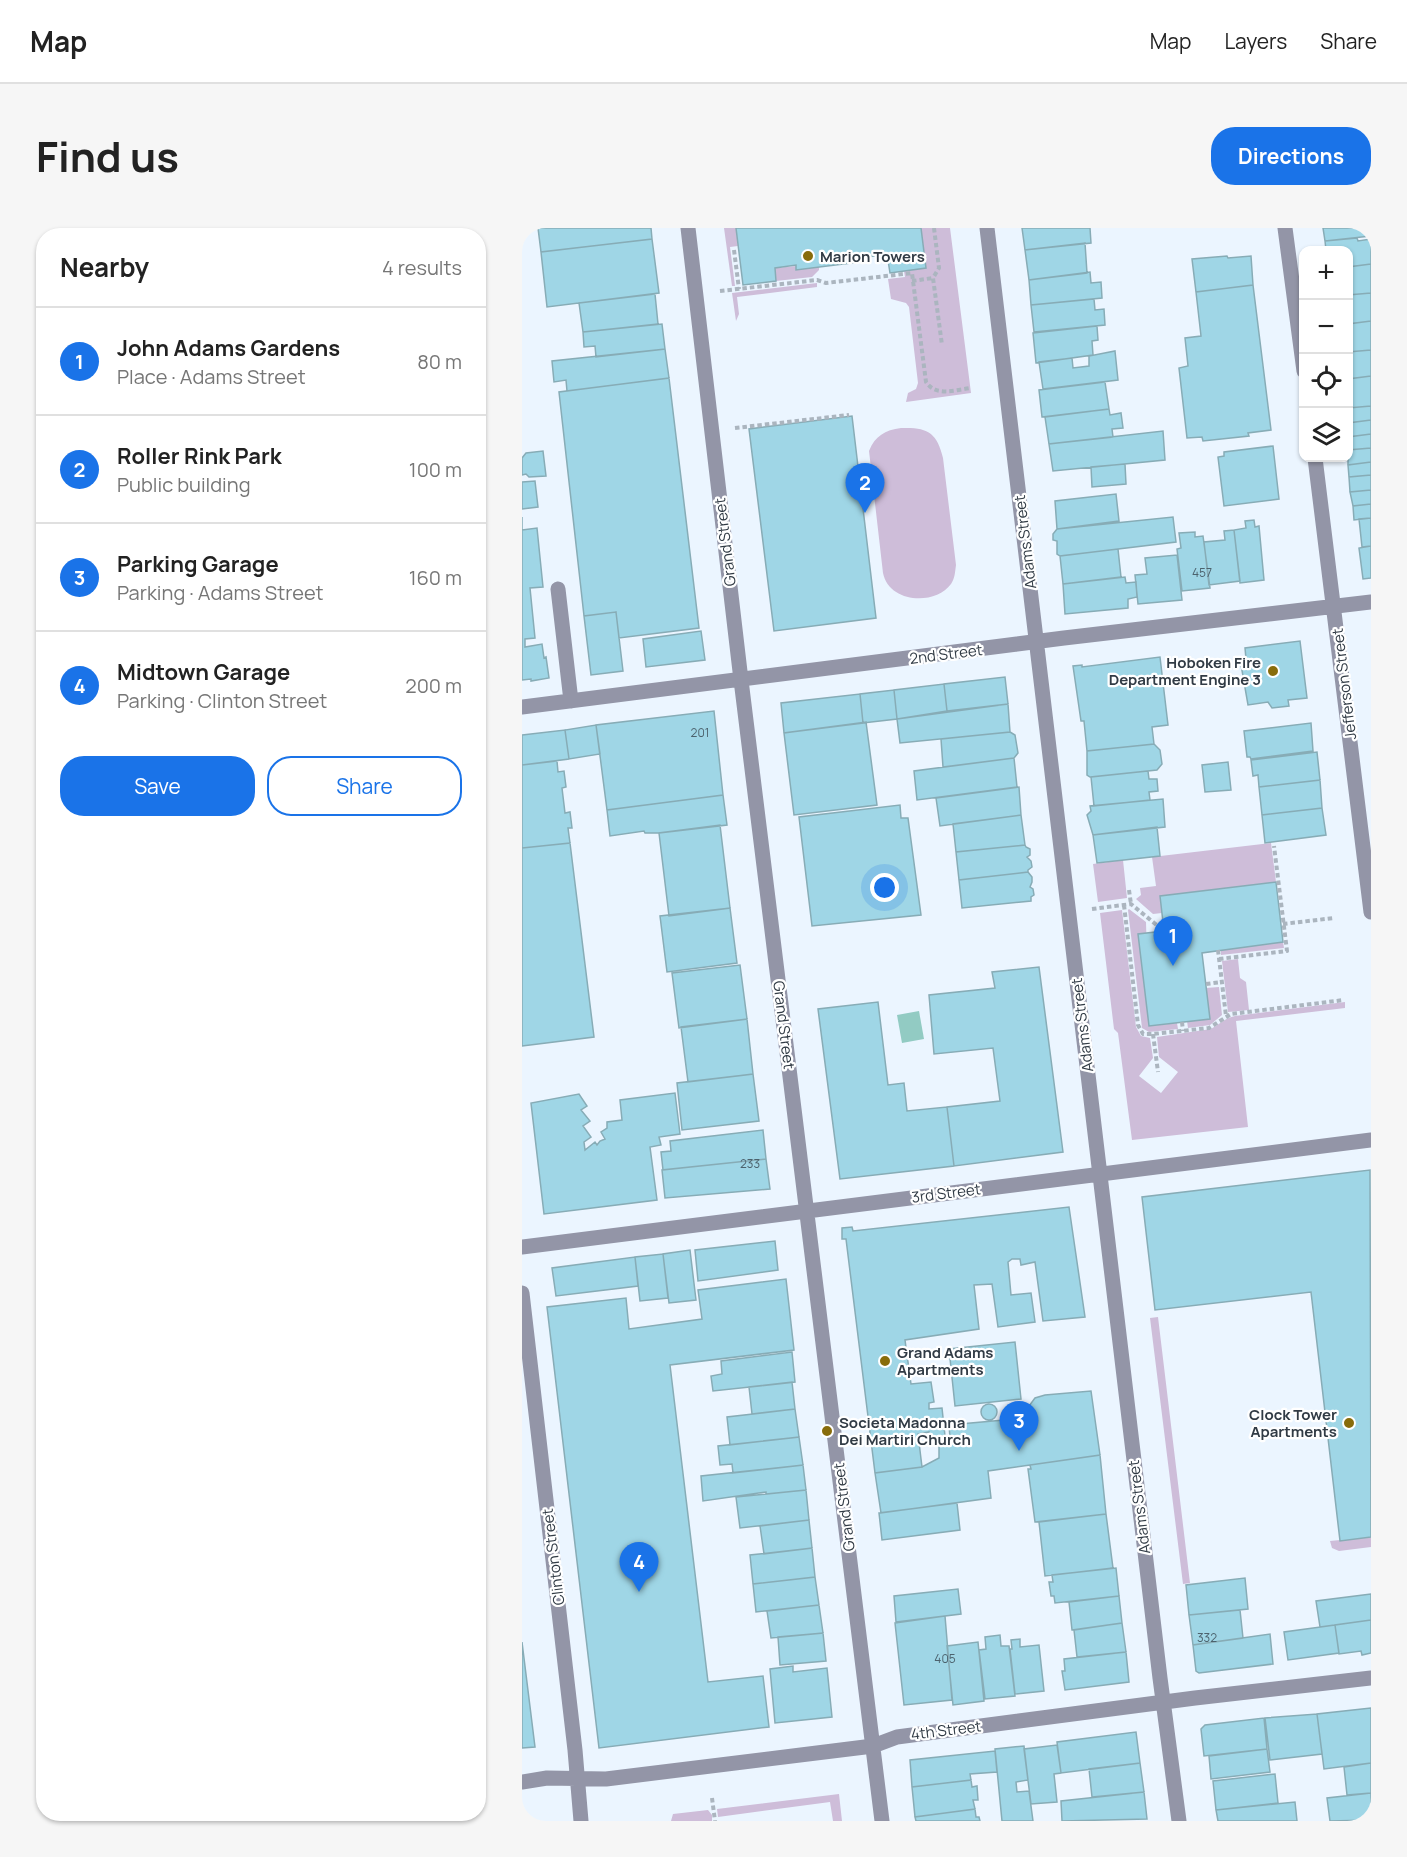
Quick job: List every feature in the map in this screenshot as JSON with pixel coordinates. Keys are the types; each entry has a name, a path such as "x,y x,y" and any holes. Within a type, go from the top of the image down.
{"street":[{"name":"Grand Street","path":"688,228 741,680 882,1821"},
{"name":"Adams Street","path":"987,228 1179,1821"},
{"path":"1285,228 1302,354"},
{"name":"Jefferson Street","path":"1316,462 1371,912"},
{"path":"558,589 571,701"},
{"name":"2nd Street","path":"522,707 1371,602"},
{"name":"3rd Street","path":"522,1247 1371,1140"},
{"name":"Clinton Street","path":"522,1293 581,1821"},
{"name":"4th Street","path":"522,1782 547,1778 606,1779 873,1746 897,1737 1163,1702 1371,1678"}],"path":[{"path":"934,228 939,268 933,278 942,345"},
{"path":"734,250 739,289"},
{"path":"720,291 817,280 826,283 912,273 926,382 930,388 938,391 971,388"},
{"path":"912,281 933,278"},
{"path":"735,428 849,415"},
{"path":"1219,959 1287,951 1274,846"},
{"path":"1130,890 1131,904 1164,931"},
{"path":"1092,909 1131,904"},
{"path":"1124,905 1138,1025 1143,1034 1209,1028 1231,1014 1344,1000"},
{"path":"1283,924 1334,918"},
{"path":"1218,950 1226,1016"},
{"path":"1206,984 1222,982"},
{"path":"1182,1022 1183,1031"},
{"path":"1153,1034 1158,1072"},
{"path":"712,1798 715,1821"}],"shaded area":[{"path":"724,228 736,228 738,246 730,247 735,286 732,286"},
{"path":"921,228 950,228 971,393 906,402 908,393 916,389 918,383 909,307 906,303 891,299 888,279 905,277 904,271 926,268"},
{"path":"796,266 796,269 819,267 819,270 812,277 776,281 775,268"},
{"path":"817,283 817,287 737,297 739,314 736,321 732,293"},
{"path":"901,428 924,430 930,433 938,442 943,458 956,565 955,573 951,584 944,591 924,598 913,598 894,590 887,583 883,573 869,451 874,441 881,435"},
{"path":"1271,843 1276,882 1160,896 1162,913 1153,914 1136,899 1141,895 1140,888 1156,886 1152,857"},
{"path":"1123,860 1127,898 1098,902 1093,864"},
{"path":"1129,909 1146,922 1149,1026 1177,1023 1178,1029 1149,1032 1142,1028"},
{"path":"1122,910 1136,1027 1141,1036 1150,1038 1153,1058 1139,1076 1161,1093 1178,1072 1159,1057 1157,1037 1211,1029 1235,1016 1345,1002 1345,1008 1236,1021 1248,1127 1132,1140 1118,1033 1114,1029 1100,913"},
{"path":"1283,942 1284,948 1221,955 1221,950"},
{"path":"1238,959 1240,978 1246,982 1249,1010 1228,1012 1222,961"},
{"path":"1219,987 1222,1015 1210,1025 1188,1028 1187,1021 1210,1019 1206,988"},
{"path":"919,1011 924,1039 902,1043 897,1015"},
{"path":"1158,1317 1190,1583 1183,1584 1150,1318"},
{"path":"1371,1537 1371,1547 1339,1551 1332,1548 1330,1541"},
{"path":"839,1794 842,1821 833,1821 830,1802 718,1817 717,1809"},
{"path":"708,1810 712,1815 712,1821 671,1821 673,1814"}],"building":[{"path":"538,228 651,228 652,239 541,252"},
{"name":"Marion Towers","path":"736,228 921,228 926,268 890,273 887,254 867,257 867,261 796,270 796,265 775,268 776,281 743,285"},
{"path":"1022,228 1090,228 1091,243 1025,250"},
{"path":"1323,228 1371,228 1371,236 1325,241"},
{"path":"652,239 659,293 547,307 541,252"},
{"path":"1371,239 1371,264 1353,266 1353,246 1326,246 1325,241"},
{"path":"1085,243 1087,273 1029,280 1025,250"},
{"path":"1227,256 1228,258 1251,256 1253,285 1196,292 1192,259"},
{"path":"1371,264 1371,293 1353,295 1353,266"},
{"path":"1090,272 1091,283 1101,282 1102,298 1031,305 1029,280"},
{"path":"1253,285 1271,430 1248,433 1249,436 1203,441 1202,437 1187,438 1179,368 1188,366 1185,338 1201,336 1196,292"},
{"path":"1371,293 1371,321 1353,323 1353,295"},
{"path":"655,294 658,324 583,332 579,303"},
{"path":"1094,299 1095,310 1104,309 1105,325 1034,332 1031,305"},
{"path":"1371,321 1371,350 1353,352 1353,323"},
{"path":"662,324 665,349 596,357 595,346 584,347 583,332"},
{"path":"1097,326 1098,340 1092,341 1093,355 1036,363 1033,333"},
{"path":"665,349 669,378 567,391 566,380 554,382 552,361"},
{"path":"1371,350 1371,376 1353,378 1353,352"},
{"path":"1115,351 1118,380 1043,389 1039,362 1072,358 1073,368 1089,366 1089,356"},
{"path":"1371,376 1371,406 1353,408 1353,378"},
{"path":"669,378 699,628 619,638 616,612 584,616 559,392"},
{"path":"1105,382 1109,409 1042,417 1039,390"},
{"path":"1371,406 1371,420 1353,422 1353,408"},
{"path":"1109,409 1110,415 1121,413 1123,428 1112,429 1113,437 1049,444 1045,417"},
{"path":"852,416 876,618 774,631 749,429"},
{"path":"1371,420 1371,434 1353,436 1353,422"},
{"path":"1163,431 1165,460 1053,471 1049,444"},
{"path":"1371,434 1371,448 1353,450 1353,436"},
{"path":"1273,446 1279,499 1224,506 1218,457 1224,456 1224,452"},
{"path":"1371,448 1371,462 1348,465 1348,462 1353,462 1353,450"},
{"path":"543,451 546,476 522,475 522,458 526,453"},
{"path":"1371,462 1371,475 1349,477 1348,465"},
{"path":"1125,464 1126,484 1092,487 1091,467"},
{"path":"1371,475 1371,490 1350,492 1349,477"},
{"path":"535,481 538,507 522,509 522,482"},
{"path":"1371,490 1371,504 1353,506 1350,492"},
{"path":"1116,494 1119,521 1057,529 1055,501"},
{"path":"1371,504 1371,518 1354,520 1353,506"},
{"path":"1173,517 1176,542 1060,556 1057,554 1057,541 1053,540 1053,534 1057,529"},
{"path":"1371,518 1371,546 1362,547 1359,519"},
{"path":"1254,520 1255,527 1259,526 1264,580 1240,583 1234,530 1246,528 1245,521"},
{"path":"537,528 543,587 530,588 535,638 525,639 525,647 542,644 549,678 531,681 531,679 522,680 522,530"},
{"path":"1234,530 1240,581 1209,585 1204,542 1225,540 1224,531"},
{"path":"1195,532 1195,537 1203,536 1210,588 1182,591 1177,549 1181,548 1179,533"},
{"path":"1371,546 1371,578 1363,579 1359,548"},
{"path":"1118,549 1121,577 1063,584 1060,556"},
{"path":"1177,555 1182,600 1138,604 1135,575 1147,574 1145,558"},
{"path":"1125,577 1126,583 1136,582 1137,597 1128,599 1128,608 1065,614 1063,584"},
{"path":"616,612 623,671 591,675 584,616"},
{"path":"701,631 705,660 646,667 643,639"},
{"name":"Hoboken Fire Department Engine 3","path":"1300,641 1307,698 1288,700 1289,706 1272,708 1268,702 1248,705 1240,659 1246,659 1245,648"},
{"path":"1160,657 1168,725 1152,727 1154,744 1087,751 1084,721 1081,721 1073,666 1082,665 1082,667"},
{"path":"1005,677 1008,704 947,711 944,684"},
{"path":"944,684 947,711 897,719 894,690"},
{"path":"894,690 897,719 863,723 860,694"},
{"path":"860,694 863,723 784,733 781,703"},
{"path":"1008,704 1010,732 900,743 897,719"},
{"path":"714,711 723,795 607,810 596,725"},
{"path":"866,722 877,805 794,815 784,733"},
{"path":"1311,723 1313,751 1251,759 1247,757 1244,731"},
{"path":"596,725 600,754 569,759 565,730"},
{"path":"565,730 569,759 522,765 522,735"},
{"path":"1010,732 1015,735 1018,753 1014,758 943,767 941,739"},
{"path":"1154,744 1160,750 1162,764 1157,770 1090,777 1087,775 1087,751"},
{"path":"1317,752 1320,780 1259,787 1258,775 1253,776 1251,760"},
{"path":"1014,758 1017,787 917,800 914,771"},
{"path":"557,761 558,772 564,771 566,787 562,788 565,813 570,812 572,828 568,828 570,843 522,848 522,765"},
{"path":"1228,762 1231,790 1205,792 1202,765"},
{"path":"1148,771 1149,779 1157,779 1158,791 1149,792 1150,800 1094,806 1091,777"},
{"path":"1320,780 1322,808 1262,815 1259,787"},
{"path":"1019,787 1021,815 940,826 936,798"},
{"path":"723,795 727,825 610,836 607,810"},
{"path":"1163,799 1165,827 1093,835 1087,815 1091,811 1090,806"},
{"path":"900,805 901,818 908,818 921,915 812,926 799,817"},
{"path":"1322,808 1326,835 1265,843 1262,815"},
{"path":"1021,815 1025,845 956,852 953,824"},
{"path":"720,825 730,908 669,916 659,833"},
{"path":"1157,827 1160,856 1097,863 1093,835"},
{"path":"570,843 594,1037 522,1046 522,848"},
{"path":"1025,845 1030,849 1030,855 1027,857 1032,867 1028,872 959,880 956,852"},
{"path":"1028,872 1032,877 1030,887 1034,895 1031,901 962,908 959,880"},
{"path":"1276,882 1283,942 1202,953 1210,1019 1149,1026 1138,934 1164,931 1160,896"},
{"path":"730,908 737,963 667,972 660,916"},
{"path":"740,965 747,1019 679,1028 672,973"},
{"path":"1039,967 1063,1152 954,1166 947,1107 1000,1101 993,1048 934,1054 929,995 995,988 992,972"},
{"path":"878,1002 888,1085 904,1083 907,1111 947,1107 954,1166 840,1179 818,1009"},
{"path":"747,1019 753,1074 688,1082 681,1027"},
{"path":"753,1074 759,1121 682,1130 677,1083"},
{"path":"675,1093 680,1134 659,1137 661,1145 650,1147 657,1200 544,1214 531,1103 579,1094 587,1106 581,1110 590,1121 583,1126 591,1137 584,1142 585,1150 595,1142 597,1145 605,1139 601,1132 607,1128 607,1122 622,1120 620,1100"},
{"path":"763,1130 766,1159 663,1170 661,1152 671,1151 670,1141"},
{"path":"766,1159 770,1189 665,1198 662,1170"},
{"name":"Clock Tower Apartments","path":"1370,1170 1371,1537 1340,1541 1311,1292 1155,1310 1142,1197"},
{"name":"Grand Adams Apartments","path":"1069,1207 1085,1317 1043,1321 1035,1262 1021,1265 1020,1259 1012,1259 1008,1262 1011,1295 1031,1293 1035,1322 998,1327 992,1284 974,1285 979,1329 905,1340 911,1384 931,1382 934,1402 929,1403 929,1409 942,1408 945,1436 929,1438 929,1432 918,1434 922,1467 875,1473 846,1239 842,1239 842,1228 852,1227 853,1231"},
{"path":"775,1241 778,1270 698,1281 695,1250"},
{"path":"690,1250 696,1300 669,1303 663,1254"},
{"path":"663,1254 668,1298 640,1301 635,1257"},
{"path":"635,1257 638,1286 556,1296 552,1268"},
{"path":"786,1279 794,1350 670,1365 708,1682 763,1676 769,1727 599,1748 547,1307 626,1298 629,1329 702,1319 698,1290"},
{"path":"1015,1342 1021,1399 955,1406 949,1349"},
{"path":"792,1352 795,1382 713,1391 711,1376 722,1374 721,1361"},
{"path":"792,1382 795,1409 752,1414 749,1387"},
{"path":"1091,1391 1100,1455 988,1471 991,1498 881,1513 875,1473 922,1467 939,1458 939,1446 950,1438 949,1425 1025,1418 1035,1398"},
{"path":"986,1404 992,1404 997,1412 995,1418 986,1420 981,1415 981,1409"},
{"path":"795,1409 799,1437 730,1445 727,1417"},
{"path":"799,1437 803,1465 733,1473 732,1464 720,1465 718,1446"},
{"path":"1100,1455 1106,1514 1035,1522 1028,1469 1031,1469 1030,1465"},
{"path":"803,1465 806,1490 766,1494 766,1492 703,1501 701,1476"},
{"path":"806,1490 809,1520 740,1528 736,1497"},
{"path":"957,1503 960,1530 882,1540 879,1513"},
{"path":"1106,1514 1113,1568 1045,1576 1039,1522"},
{"path":"809,1520 812,1548 764,1554 760,1526"},
{"path":"812,1548 815,1577 753,1584 750,1555"},
{"path":"1116,1568 1119,1596 1055,1603 1054,1596 1051,1596 1049,1582 1053,1582 1052,1575"},
{"path":"815,1577 819,1605 756,1612 753,1584"},
{"path":"1245,1578 1248,1609 1189,1615 1186,1585"},
{"path":"958,1589 961,1614 896,1622 894,1596"},
{"path":"1371,1594 1371,1620 1320,1627 1316,1601"},
{"path":"1119,1596 1122,1623 1072,1630 1069,1602"},
{"path":"819,1605 823,1633 771,1638 767,1611"},
{"path":"1240,1610 1243,1638 1193,1645 1189,1615"},
{"path":"945,1616 952,1700 904,1705 895,1623"},
{"path":"1371,1620 1371,1653 1362,1655 1361,1651 1339,1654 1335,1625"},
{"path":"1122,1623 1126,1652 1077,1657 1074,1630"},
{"path":"1335,1625 1339,1653 1288,1660 1284,1632"},
{"path":"823,1633 826,1661 780,1665 778,1637"},
{"path":"1270,1634 1273,1664 1199,1673 1196,1671 1193,1645"},
{"path":"1000,1635 1001,1646 1009,1646 1015,1696 985,1699 979,1650 986,1649 985,1637"},
{"path":"1020,1639 1020,1647 1039,1645 1044,1691 1015,1694 1010,1649 1012,1649 1011,1640"},
{"path":"522,1642 535,1747 522,1748"},
{"path":"978,1642 984,1701 953,1705 947,1646"},
{"path":"1126,1652 1129,1682 1065,1690 1062,1671 1065,1671 1064,1659"},
{"path":"793,1666 793,1672 827,1668 832,1717 775,1723 770,1669"},
{"path":"1371,1708 1371,1763 1324,1769 1317,1714"},
{"path":"1317,1714 1322,1754 1270,1760 1265,1718"},
{"path":"1264,1718 1267,1749 1204,1756 1201,1729 1205,1725"},
{"path":"1136,1732 1140,1763 1061,1773 1057,1742"},
{"path":"1057,1745 1061,1773 1054,1774 1057,1802 1031,1804 1024,1749"},
{"path":"1024,1746 1028,1780 1016,1782 1017,1792 1029,1791 1033,1821 1002,1821 995,1749"},
{"path":"1267,1749 1270,1772 1211,1779 1209,1756"},
{"path":"995,1751 997,1772 970,1774 971,1780 912,1787 910,1760"},
{"path":"1140,1763 1144,1792 1092,1797 1089,1769"},
{"path":"1371,1763 1371,1793 1347,1795 1344,1767"},
{"path":"1275,1774 1278,1803 1216,1810 1213,1781"},
{"path":"971,1780 972,1787 977,1786 978,1800 973,1800 975,1809 915,1817 912,1787"},
{"path":"1144,1792 1147,1819 1062,1821 1061,1801"},
{"path":"1371,1793 1371,1820 1330,1821 1327,1798"},
{"path":"1295,1802 1297,1821 1218,1821 1216,1810"},
{"path":"975,1809 976,1817 979,1817 980,1821 916,1821 915,1817"}],"place":[{"name":"Marion Towers","path":"808,256"},
{"name":"Roller Rink Park","path":"865,513"},
{"name":"Hoboken Fire Department Engine 3","path":"1273,671"},
{"name":"John Adams Gardens","path":"1173,966"},
{"name":"Grand Adams Apartments","path":"885,1361"},
{"name":"Clock Tower Apartments","path":"1349,1423"},
{"name":"Societa Madonna Dei Martiri Church","path":"827,1431"},
{"name":"Parking Garage","path":"1019,1451"},
{"name":"Midtown Garage","path":"639,1592"}]}
